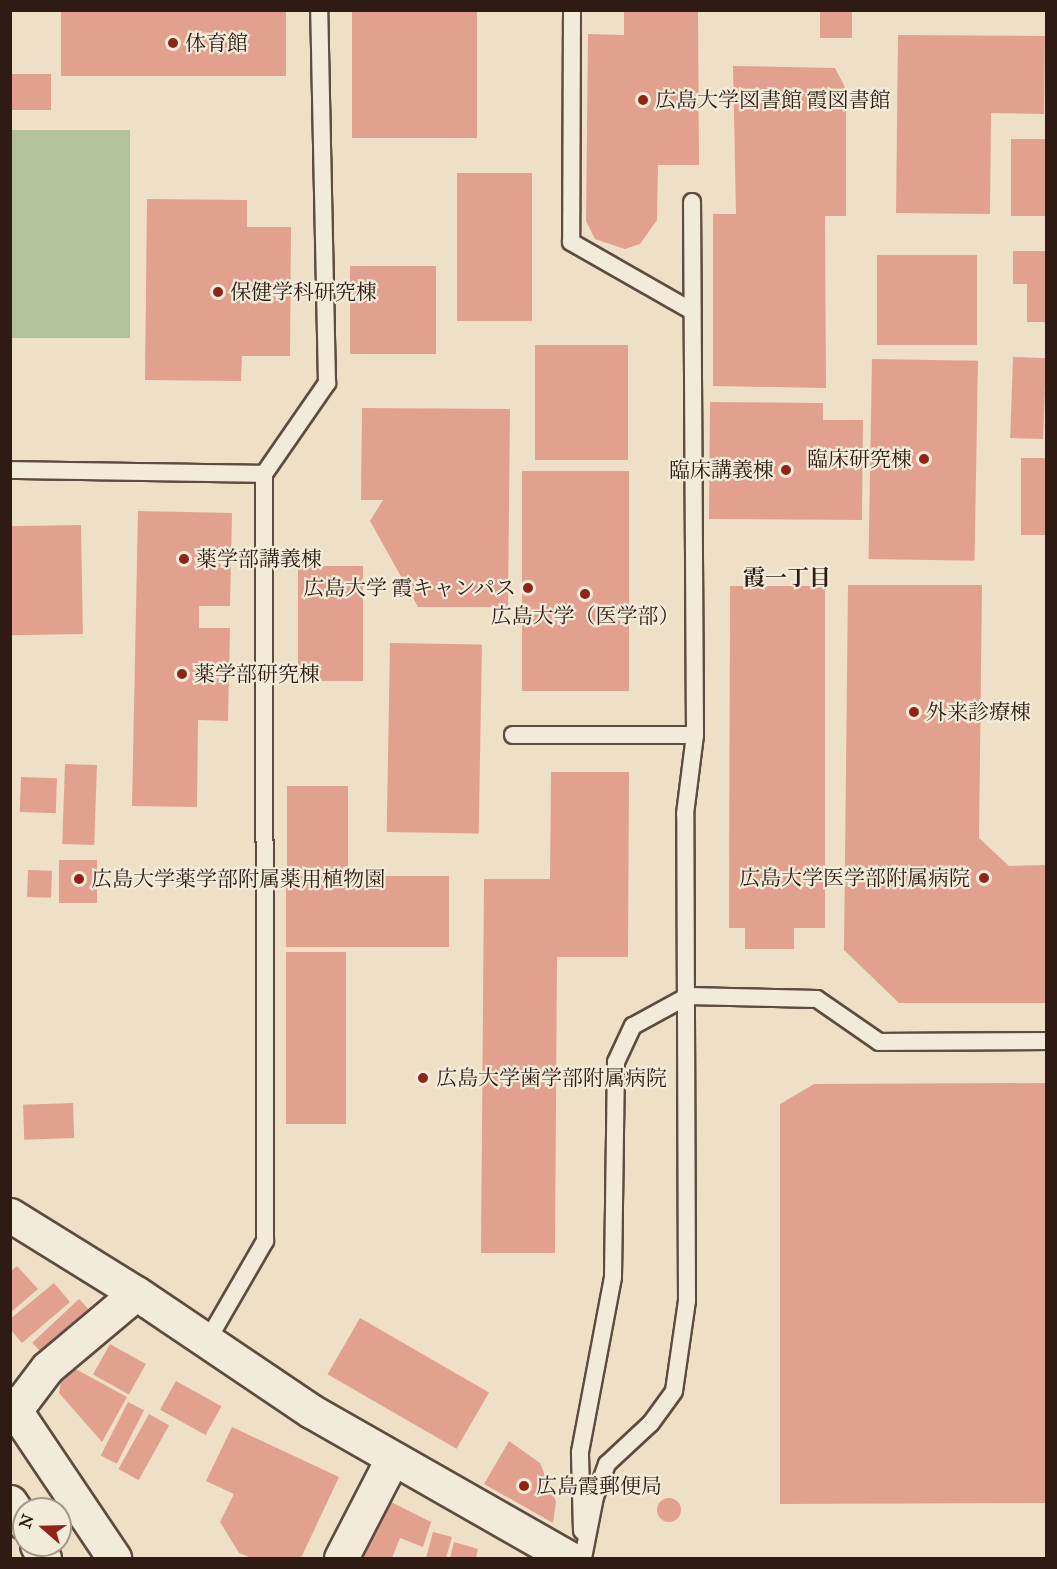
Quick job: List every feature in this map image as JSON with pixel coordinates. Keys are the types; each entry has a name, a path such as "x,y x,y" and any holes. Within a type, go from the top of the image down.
{"street":[{"path":"10,1215 136,1293 206,1343 392,1459 569,1558"},
{"path":"114,1558 12,1410 47,1368 136,1293"},
{"path":"341,1558 392,1459"}],"lane":[{"path":"206,1343 265,1241 264,474 327,383 319,10"},
{"path":"572,10 571,242 692,311"},
{"path":"583,1558 595,1497 607,1464 651,1423 674,1391 687,1301 688,996 685,814 695,735 692,202"},
{"path":"10,470 264,474"},
{"path":"513,735 695,735"},
{"path":"583,1558 580,1452 613,1277 616,1062 633,1026 688,996 817,999 879,1042 1047,1041"}],"green space":[{"path":"11,130 130,130 130,338 11,338"}],"building":[{"name":"体育館","path":"61,10 286,10 286,76 61,76"},
{"path":"352,10 477,10 477,138 352,138"},
{"name":"広島大学図書館 霞図書館","path":"624,10 698,10 699,165 658,165 657,220 640,244 625,249 595,239 586,221 588,34 624,35"},
{"path":"820,10 852,10 852,38 820,38"},
{"path":"898,35 1045,36 1044,114 991,113 990,214 896,213"},
{"path":"733,66 835,68 846,89 846,216 825,216 826,388 713,386 713,214 736,214"},
{"path":"10,74 51,74 51,110 10,110"},
{"path":"1011,139 1045,139 1045,216 1011,216"},
{"path":"457,173 532,173 532,321 457,321"},
{"name":"保健学科研究棟","path":"147,199 247,200 247,227 291,227 290,356 242,356 241,381 145,380"},
{"path":"1013,251 1046,251 1046,322 1027,322 1027,284 1013,284"},
{"path":"877,255 977,255 977,345 877,345"},
{"path":"350,266 436,266 436,354 350,354"},
{"path":"535,345 628,345 628,460 535,460"},
{"path":"1013,357 1046,358 1043,439 1010,438"},
{"name":"臨床研究棟","path":"872,359 978,361 974,561 869,559"},
{"name":"臨床講義棟","path":"710,402 823,403 823,420 863,420 862,520 709,519"},
{"path":"362,408 510,409 508,607 418,607 370,521 383,500 361,500"},
{"path":"1021,458 1046,458 1046,535 1021,535"},
{"path":"522,471 629,471 629,691 522,691"},
{"path":"138,511 232,513 230,606 199,606 199,628 230,628 228,721 198,720 197,807 132,806"},
{"path":"81,525 83,634 12,635 10,526"},
{"path":"298,566 363,566 363,681 298,681"},
{"name":"外来診療棟","path":"848,585 982,585 979,838 1009,866 1046,865 1046,1003 899,1003 844,950"},
{"path":"730,586 825,586 825,928 794,928 794,949 745,949 745,928 729,928"},
{"path":"390,643 482,645 479,834 387,832"},
{"path":"65,764 97,765 94,845 62,844"},
{"path":"551,772 629,772 628,957 557,957 555,1253 481,1253 484,879 550,879"},
{"path":"21,777 57,778 56,813 20,812"},
{"path":"287,786 348,786 348,872 287,872"},
{"path":"59,860 97,860 97,903 59,903"},
{"path":"28,870 52,871 51,898 27,897"},
{"path":"286,876 449,876 449,947 286,947"},
{"path":"286,952 346,952 346,1124 286,1124"},
{"path":"1046,1083 1046,1503 780,1504 780,1104 814,1084"},
{"path":"73,1103 74,1138 24,1140 23,1105"},
{"path":"17,1266 38,1289 10,1313 10,1272"},
{"path":"54,1283 70,1302 22,1343 10,1329 10,1319"},
{"path":"79,1299 90,1311 43,1354 32,1343"},
{"path":"360,1318 489,1392 457,1449 328,1374"},
{"path":"110,1344 146,1364 129,1394 93,1375"},
{"path":"72,1367 127,1397 102,1442 59,1393 62,1374"},
{"path":"176,1381 221,1406 205,1435 160,1410"},
{"path":"128,1402 144,1410 117,1464 101,1455"},
{"path":"149,1414 169,1425 139,1480 118,1469"},
{"path":"232,1427 339,1477 301,1558 252,1558 239,1553 220,1522 234,1494 206,1481"},
{"path":"509,1441 540,1463 556,1502 553,1523 484,1484"},
{"path":"669,1498 677,1502 681,1510 677,1518 669,1522 661,1518 657,1510 661,1502"},
{"path":"393,1503 431,1522 423,1547 400,1538 392,1558 349,1558 376,1507"},
{"path":"433,1532 452,1537 446,1558 426,1558"},
{"path":"454,1542 478,1549 476,1558 450,1558"}],"place":[{"name":"体育館","path":"173,43"},
{"name":"広島大学図書館 霞図書館","path":"643,100"},
{"name":"保健学科研究棟","path":"218,292"},
{"name":"臨床研究棟","path":"924,459"},
{"name":"臨床講義棟","path":"786,470"},
{"name":"薬学部講義棟","path":"184,559"},
{"name":"広島大学 霞キャンパス","path":"528,588"},
{"name":"広島大学（医学部）","path":"585,594"},
{"name":"薬学部研究棟","path":"182,674"},
{"name":"外来診療棟","path":"914,712"},
{"name":"広島大学医学部附属病院","path":"984,878"},
{"name":"広島大学薬学部附属薬用植物園","path":"79,879"},
{"name":"広島大学歯学部附属病院","path":"423,1078"},
{"name":"広島霞郵便局","path":"524,1486"}],"district":[{"name":"霞一丁目","path":"787,578"}]}
